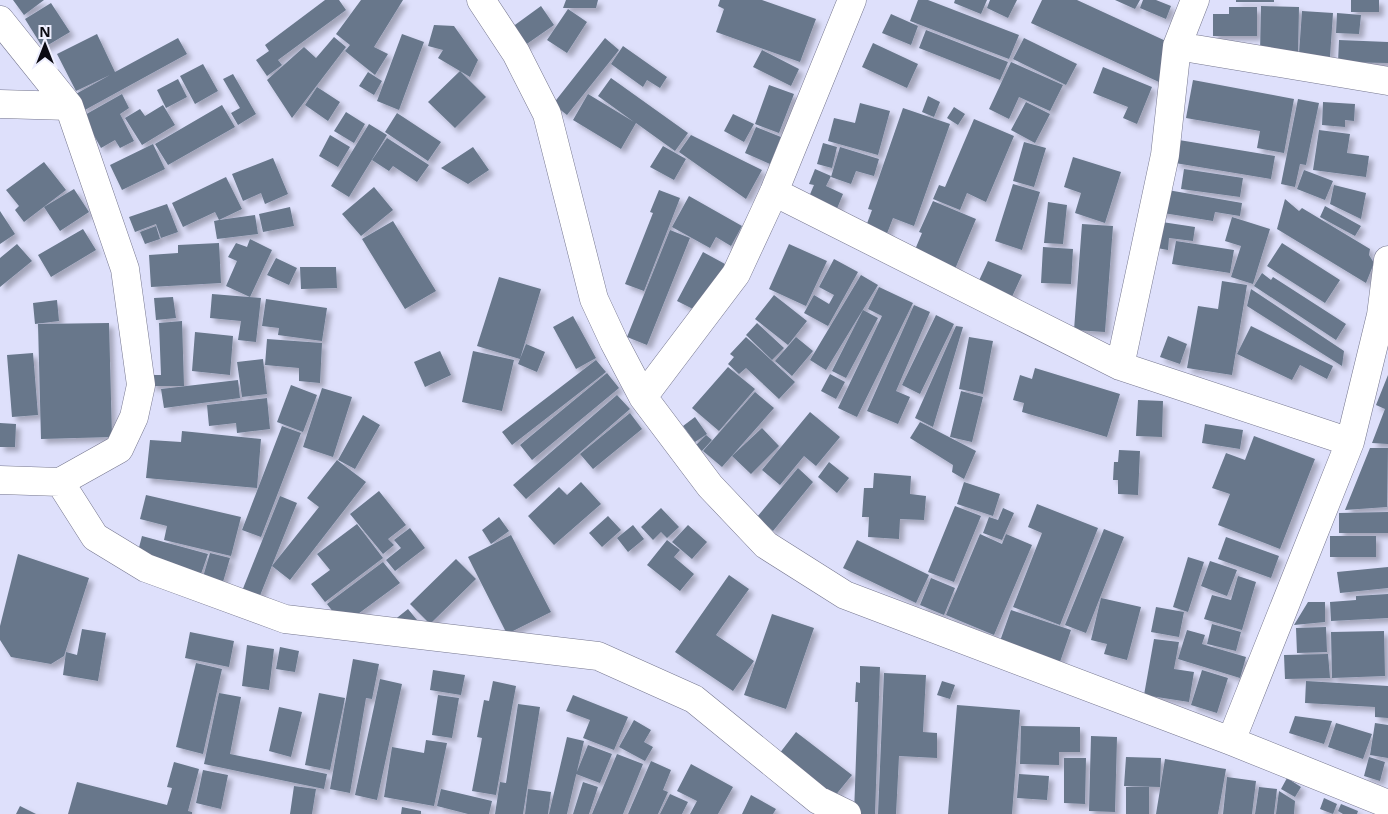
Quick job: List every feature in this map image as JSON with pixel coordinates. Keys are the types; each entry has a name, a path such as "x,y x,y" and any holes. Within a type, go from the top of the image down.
{"street":[{"path":"481,0 516,53 547,114 594,299 643,397 710,486 766,545 845,594 1231,741 1388,804"},
{"path":"643,397 736,274 774,192 852,0"},
{"path":"1120,366 1165,155 1177,46 1195,0"},
{"path":"0,20 69,106 125,269 141,385 134,417 119,449 60,482 0,480"},
{"path":"1177,46 1388,81"},
{"path":"0,104 69,106"},
{"path":"774,192 1120,366 1350,442"},
{"path":"1231,741 1350,442 1381,315 1388,260"},
{"path":"60,482 95,537 146,568 285,619 598,656 694,700 818,800 847,814"}],"building":[{"path":"13,0 44,0 24,15"},
{"path":"325,0 339,0 346,10 278,60 282,65 267,76 256,60 269,51 265,45"},
{"path":"361,0 403,0 374,47 388,54 375,75 345,51 350,45 336,34"},
{"path":"566,0 598,0 596,8 563,8"},
{"path":"720,0 762,0 816,19 800,62 716,32 724,9 718,6"},
{"path":"918,0 928,0 1019,35 1009,59 910,21"},
{"path":"955,0 987,0 981,14 954,3"},
{"path":"990,0 1017,0 1008,18 987,8"},
{"path":"1042,0 1077,0 1168,42 1172,56 1159,82 1031,23"},
{"path":"1115,0 1140,0 1135,9"},
{"path":"1143,0 1156,0 1171,6 1166,19 1140,8"},
{"path":"1236,0 1274,0 1274,2 1236,2"},
{"path":"1351,0 1379,0 1379,12 1351,12"},
{"path":"51,3 70,32 43,48 25,19"},
{"path":"541,6 554,25 521,48 508,30"},
{"path":"1261,6 1299,7 1298,53 1260,53"},
{"path":"1229,7 1257,7 1257,36 1213,36 1213,14 1229,14"},
{"path":"568,9 587,22 567,53 547,40"},
{"path":"1302,11 1333,13 1330,57 1299,54"},
{"path":"1337,13 1361,15 1359,34 1336,33"},
{"path":"891,14 918,26 911,45 882,33"},
{"path":"434,25 454,26 478,60 470,77 438,58 443,50 428,46"},
{"path":"926,30 1008,62 1000,80 919,48"},
{"path":"97,34 115,72 178,38 187,54 83,111 74,95 110,75 76,91 57,54"},
{"path":"402,34 424,42 399,110 377,101"},
{"path":"334,37 346,47 292,118 267,80 304,47 316,58"},
{"path":"605,38 619,50 567,115 553,104"},
{"path":"1024,38 1077,64 1066,85 1013,59"},
{"path":"1339,40 1388,42 1388,63 1338,62"},
{"path":"873,43 918,64 907,88 862,67"},
{"path":"623,46 667,77 660,88 647,80 643,87 611,64"},
{"path":"762,50 799,69 791,86 753,67"},
{"path":"1011,62 1063,85 1050,111 1019,97 1009,119 989,109"},
{"path":"203,64 218,91 195,104 180,76"},
{"path":"1103,67 1152,87 1137,124 1123,118 1128,107 1093,93"},
{"path":"460,71 486,97 455,128 428,102"},
{"path":"368,72 382,81 374,95 359,86"},
{"path":"233,74 256,114 238,125 231,113 240,108 223,79"},
{"path":"611,78 688,133 675,151 636,123 621,149 573,120 588,94 634,122 598,96"},
{"path":"178,79 187,97 166,108 157,90"},
{"path":"1193,80 1294,99 1284,153 1257,148 1260,131 1186,118"},
{"path":"769,85 794,94 779,133 755,124"},
{"path":"317,87 340,102 328,121 305,105"},
{"path":"122,94 129,108 120,114 134,141 120,148 115,140 101,148 83,116"},
{"path":"928,96 940,102 934,117 922,112"},
{"path":"1298,99 1319,103 1306,165 1300,164 1295,187 1281,184"},
{"path":"1026,102 1050,114 1035,143 1011,130"},
{"path":"1323,102 1355,104 1354,121 1345,120 1345,127 1322,125"},
{"path":"860,103 890,111 878,155 828,141 834,118 855,123"},
{"path":"163,105 175,125 142,145 125,118 140,109 145,116"},
{"path":"222,105 235,127 168,165 155,144"},
{"path":"954,107 965,114 958,125 947,118"},
{"path":"903,108 950,124 914,226 893,218 886,236 865,229 872,210 868,209"},
{"path":"346,112 365,124 354,143 334,131"},
{"path":"397,113 441,142 428,161 385,132"},
{"path":"733,114 754,124 744,142 724,131"},
{"path":"974,119 1014,136 986,202 967,193 960,210 933,199 939,185 945,187"},
{"path":"369,124 387,135 349,197 331,186"},
{"path":"756,127 781,137 770,164 745,153"},
{"path":"1319,130 1350,134 1347,153 1369,156 1366,177 1313,170"},
{"path":"330,135 350,147 338,167 319,156"},
{"path":"691,135 762,170 746,199 679,152"},
{"path":"387,138 429,165 417,182 393,166 389,171 372,160"},
{"path":"1179,140 1275,156 1271,179 1175,163"},
{"path":"1024,142 1046,148 1034,187 1013,181"},
{"path":"823,143 837,147 832,168 817,164"},
{"path":"153,144 165,169 122,190 110,165"},
{"path":"663,146 686,159 674,180 650,167"},
{"path":"473,147 489,170 468,184 441,168"},
{"path":"840,147 879,159 874,176 856,171 851,184 831,177"},
{"path":"1073,157 1121,172 1105,223 1075,213 1081,193 1064,187"},
{"path":"273,158 288,194 265,204 261,193 243,201 232,174"},
{"path":"44,162 66,190 24,222 15,210 19,206 6,190"},
{"path":"815,169 831,176 826,186 843,194 836,211 808,199 814,185 809,184"},
{"path":"1184,169 1243,178 1240,197 1181,189"},
{"path":"1304,170 1333,181 1325,200 1297,189"},
{"path":"226,177 242,209 219,220 215,212 183,227 172,203"},
{"path":"1013,184 1040,192 1022,250 995,241"},
{"path":"1334,185 1366,193 1361,219 1330,204"},
{"path":"374,187 393,210 361,236 342,214"},
{"path":"74,189 89,212 60,231 44,207"},
{"path":"1162,189 1242,203 1240,216 1215,212 1213,221 1157,212"},
{"path":"659,190 680,198 644,291 625,284 653,213 650,212"},
{"path":"689,196 742,226 731,246 716,237 710,248 672,227"},
{"path":"1285,199 1299,211 1302,208 1370,249 1369,255 1374,263 1366,283 1277,229"},
{"path":"933,201 976,219 955,269 914,252 922,233 919,232"},
{"path":"1048,202 1067,205 1063,244 1044,243"},
{"path":"167,204 178,232 161,238 156,224 135,232 129,217"},
{"path":"1325,206 1361,226 1355,236 1320,217"},
{"path":"290,207 294,226 263,232 259,214"},
{"path":"0,211 15,234 0,244"},
{"path":"255,215 258,234 217,239 214,221"},
{"path":"1232,217 1270,229 1253,284 1231,277 1241,246 1225,241"},
{"path":"393,221 436,291 405,309 362,239"},
{"path":"1162,222 1195,227 1193,241 1169,238 1168,250 1157,248"},
{"path":"1082,224 1113,226 1105,332 1074,330"},
{"path":"156,226 160,239 145,244 140,232"},
{"path":"83,229 96,250 51,277 38,255"},
{"path":"670,230 690,238 647,345 627,337"},
{"path":"250,239 272,250 250,297 226,286 237,261 228,257 236,243 247,247"},
{"path":"1176,241 1234,250 1230,273 1172,264"},
{"path":"219,243 221,283 151,287 149,255 178,253 178,245"},
{"path":"1282,243 1340,280 1325,303 1267,266"},
{"path":"17,244 32,261 0,287 0,258"},
{"path":"789,244 827,261 806,306 769,289"},
{"path":"1043,247 1073,249 1071,284 1041,283"},
{"path":"703,252 725,264 699,312 677,301"},
{"path":"276,258 297,268 289,285 267,275"},
{"path":"834,259 858,272 828,326 804,313 814,295 829,304 834,295 819,287"},
{"path":"988,261 1022,275 1010,301 976,287"},
{"path":"300,267 336,267 337,288 301,289"},
{"path":"1262,273 1271,280 1273,277 1346,324 1336,340 1254,286"},
{"path":"861,275 878,285 826,370 810,360"},
{"path":"499,277 541,289 520,359 477,346"},
{"path":"1222,281 1247,285 1232,375 1187,368 1198,306 1218,309"},
{"path":"879,287 913,303 857,417 838,408 882,316 868,309"},
{"path":"1251,289 1344,351 1342,366 1247,306"},
{"path":"212,294 261,298 256,342 238,340 241,321 210,318"},
{"path":"774,295 807,321 788,345 755,319"},
{"path":"173,297 176,318 156,320 154,298"},
{"path":"266,299 327,308 322,341 278,335 279,328 262,326"},
{"path":"57,300 59,321 35,324 33,303"},
{"path":"914,305 930,312 896,391 910,397 898,424 867,411"},
{"path":"863,310 878,318 846,378 832,371"},
{"path":"936,315 954,324 920,394 902,385"},
{"path":"573,316 596,358 576,369 553,327"},
{"path":"182,321 184,386 151,386 151,375 161,375 159,323"},
{"path":"109,323 112,437 41,439 38,324"},
{"path":"757,323 784,348 772,360 746,335"},
{"path":"956,326 963,327 933,427 915,418"},
{"path":"1251,326 1333,366 1327,379 1300,365 1292,380 1237,354"},
{"path":"195,332 233,336 230,375 192,371"},
{"path":"1168,336 1187,344 1180,364 1160,357"},
{"path":"746,337 795,382 779,399 746,368 739,374 728,364 734,357 730,354"},
{"path":"796,337 813,351 792,376 775,361"},
{"path":"969,337 993,341 983,394 959,389"},
{"path":"267,339 322,343 320,383 299,381 299,368 265,365"},
{"path":"526,344 545,352 537,372 518,364"},
{"path":"440,351 451,375 425,387 414,362"},
{"path":"473,351 514,360 502,411 462,402"},
{"path":"33,353 38,415 12,417 7,355"},
{"path":"263,359 267,394 242,397 237,362"},
{"path":"596,360 606,372 512,445 502,432"},
{"path":"728,367 755,389 719,431 692,408"},
{"path":"1035,368 1120,394 1107,437 1022,412 1024,403 1013,400 1020,375 1032,379"},
{"path":"607,373 619,388 532,460 520,445"},
{"path":"830,374 845,382 836,399 821,391"},
{"path":"1388,375 1388,444 1372,443 1385,409 1376,405"},
{"path":"238,380 240,398 164,408 161,389"},
{"path":"291,385 317,395 303,432 277,422"},
{"path":"322,388 352,397 333,457 303,447"},
{"path":"961,391 983,397 972,442 950,437"},
{"path":"755,392 774,408 722,467 703,451"},
{"path":"617,395 630,409 526,499 513,485"},
{"path":"267,398 270,429 237,433 236,423 209,426 207,405"},
{"path":"1138,400 1163,401 1162,437 1136,436"},
{"path":"810,412 840,437 816,466 804,456 780,485 762,470"},
{"path":"630,413 642,429 593,469 580,454"},
{"path":"363,415 380,425 355,469 338,460"},
{"path":"695,417 707,434 695,442 683,426"},
{"path":"920,422 976,451 964,479 952,472 953,465 910,438"},
{"path":"0,423 16,424 15,447 0,447"},
{"path":"1205,424 1243,430 1240,449 1202,443"},
{"path":"282,426 301,433 261,537 242,530"},
{"path":"762,428 779,446 751,474 732,456"},
{"path":"182,431 261,439 257,488 146,478 150,440 181,442"},
{"path":"706,435 712,440 702,451 696,445"},
{"path":"1254,436 1315,459 1280,549 1218,525 1230,494 1212,488 1226,453 1245,460"},
{"path":"1370,448 1388,448 1387,507 1345,510"},
{"path":"1119,450 1140,451 1138,495 1118,494 1118,480 1113,480 1114,462 1118,462"},
{"path":"337,460 366,482 290,580 272,566 319,507 307,498"},
{"path":"829,462 849,478 837,493 818,477"},
{"path":"798,468 813,482 773,531 757,517"},
{"path":"874,473 911,476 910,494 926,496 924,520 900,519 899,539 868,537 869,517 862,517 864,488 873,488"},
{"path":"581,482 601,504 554,545 528,516 559,487 567,495"},
{"path":"964,482 1000,494 993,516 957,504"},
{"path":"379,491 406,525 388,539 394,545 383,554 350,514"},
{"path":"146,495 241,517 231,556 164,540 167,526 140,519"},
{"path":"280,496 297,503 259,598 242,591"},
{"path":"1037,504 1098,528 1060,625 1013,607 1042,533 1028,527"},
{"path":"955,506 981,516 954,582 928,572"},
{"path":"661,508 679,527 667,538 661,532 653,540 641,527"},
{"path":"1003,508 1014,513 1002,540 983,533 989,517 998,520"},
{"path":"1388,512 1388,533 1339,533 1339,513"},
{"path":"608,516 621,530 602,547 589,533"},
{"path":"499,517 509,531 491,544 482,530"},
{"path":"357,524 383,558 325,602 311,584 330,570 317,554"},
{"path":"633,525 644,539 628,552 617,538"},
{"path":"688,525 707,542 692,559 672,542"},
{"path":"410,528 425,548 395,571 386,560 401,548 394,540"},
{"path":"1104,529 1124,537 1086,633 1065,625"},
{"path":"980,534 1002,544 1006,534 1032,545 994,635 946,615"},
{"path":"511,535 551,612 507,634 468,557"},
{"path":"142,536 208,554 201,574 137,555"},
{"path":"1330,536 1376,536 1376,557 1330,557"},
{"path":"1226,537 1279,556 1271,578 1218,559"},
{"path":"667,540 680,550 674,557 694,574 680,591 647,565"},
{"path":"857,540 929,575 916,603 843,568"},
{"path":"210,553 230,558 223,582 203,577"},
{"path":"18,554 89,578 64,656 51,664 11,657 0,640 0,626"},
{"path":"1188,557 1204,562 1188,612 1173,607"},
{"path":"456,559 476,579 430,624 410,604"},
{"path":"1210,561 1237,570 1227,596 1201,586"},
{"path":"383,562 400,583 343,625 327,604"},
{"path":"1388,567 1388,588 1340,593 1337,572"},
{"path":"729,575 749,589 716,635 754,661 733,691 675,652"},
{"path":"1238,576 1256,582 1242,630 1204,619 1212,595 1231,600"},
{"path":"931,578 955,588 944,615 920,605"},
{"path":"1388,594 1388,618 1331,621 1330,602 1356,600 1356,596"},
{"path":"1101,598 1141,607 1127,660 1104,654 1107,644 1091,640"},
{"path":"1308,602 1325,602 1325,622 1294,625"},
{"path":"1156,607 1184,612 1179,637 1151,632"},
{"path":"408,609 417,620 403,632 393,621"},
{"path":"1011,610 1071,630 1060,662 1000,641"},
{"path":"772,614 814,628 786,709 744,695"},
{"path":"1212,624 1241,632 1236,651 1207,644"},
{"path":"1326,627 1327,652 1297,653 1296,628"},
{"path":"82,629 106,633 98,681 63,675 66,652 77,655"},
{"path":"1187,630 1205,635 1202,644 1246,657 1240,678 1178,659"},
{"path":"1384,631 1385,676 1332,678 1331,632"},
{"path":"190,632 234,641 229,667 185,658"},
{"path":"1154,639 1179,642 1174,669 1194,672 1189,702 1144,695"},
{"path":"247,645 274,649 269,690 242,686"},
{"path":"280,647 299,651 295,672 276,669"},
{"path":"1328,654 1330,678 1285,679 1284,655"},
{"path":"353,659 379,664 372,699 366,698 350,793 330,789"},
{"path":"196,663 222,669 203,754 176,747"},
{"path":"860,666 880,667 875,814 854,814 858,702 855,702 856,682 860,683"},
{"path":"433,670 465,675 461,695 430,690"},
{"path":"1202,670 1228,678 1217,713 1191,705"},
{"path":"884,673 926,675 923,732 937,733 937,758 899,756 896,814 878,814"},
{"path":"380,679 402,684 377,800 355,795"},
{"path":"493,681 516,686 496,795 472,791 482,738 477,737 484,700 489,701"},
{"path":"942,681 955,685 950,699 937,695"},
{"path":"1306,681 1388,686 1388,718 1375,717 1375,707 1305,703"},
{"path":"219,693 241,697 230,754 327,774 324,789 204,764"},
{"path":"319,693 345,698 330,770 305,765"},
{"path":"438,695 459,698 452,738 432,735"},
{"path":"573,695 628,717 614,750 583,738 590,720 566,711"},
{"path":"518,704 540,707 523,814 495,814 500,782 506,783"},
{"path":"957,705 1020,710 1012,814 948,814"},
{"path":"279,707 302,712 291,757 269,751"},
{"path":"1295,716 1332,721 1324,744 1289,733"},
{"path":"634,720 651,730 644,742 653,747 645,761 619,747"},
{"path":"1336,723 1372,734 1363,759 1328,747"},
{"path":"1375,723 1388,725 1388,758 1370,755"},
{"path":"1021,726 1080,727 1080,752 1059,752 1059,765 1020,764"},
{"path":"796,732 852,775 834,797 779,754"},
{"path":"1091,736 1117,737 1115,812 1089,811"},
{"path":"567,737 584,741 567,814 549,814"},
{"path":"426,740 447,743 434,806 384,797 392,747 424,753"},
{"path":"588,745 612,754 600,783 576,774"},
{"path":"617,754 643,764 623,814 592,814"},
{"path":"1126,757 1161,758 1160,787 1124,786"},
{"path":"1369,757 1385,762 1380,781 1364,776"},
{"path":"1064,758 1086,758 1085,804 1064,803"},
{"path":"1165,759 1226,769 1218,814 1156,814"},
{"path":"651,761 671,770 663,790 668,792 658,814 628,814"},
{"path":"174,762 199,769 188,811 192,812 192,814 68,814 77,782 167,805 172,788 167,787"},
{"path":"691,764 733,787 718,814 690,814 697,801 677,791"},
{"path":"203,770 228,775 221,809 196,803"},
{"path":"1019,774 1049,776 1047,800 1017,798"},
{"path":"1227,777 1256,781 1252,814 1223,814"},
{"path":"1287,778 1301,787 1295,797 1281,789"},
{"path":"583,782 598,787 589,814 573,814"},
{"path":"294,786 316,789 312,814 290,814"},
{"path":"1126,787 1149,787 1149,814 1126,814"},
{"path":"1259,787 1277,789 1274,814 1255,814"},
{"path":"441,789 492,801 489,814 468,814 437,806"},
{"path":"528,789 551,792 548,814 525,814"},
{"path":"1279,791 1295,801 1294,814 1276,814"},
{"path":"670,794 688,802 682,814 660,814"},
{"path":"751,795 776,809 773,814 742,814"},
{"path":"1324,798 1337,804 1333,814 1320,809"},
{"path":"1341,804 1358,811 1357,814 1343,814 1338,811"},
{"path":"20,806 36,814 16,814"},
{"path":"402,807 421,811 421,814 401,814"}]}
